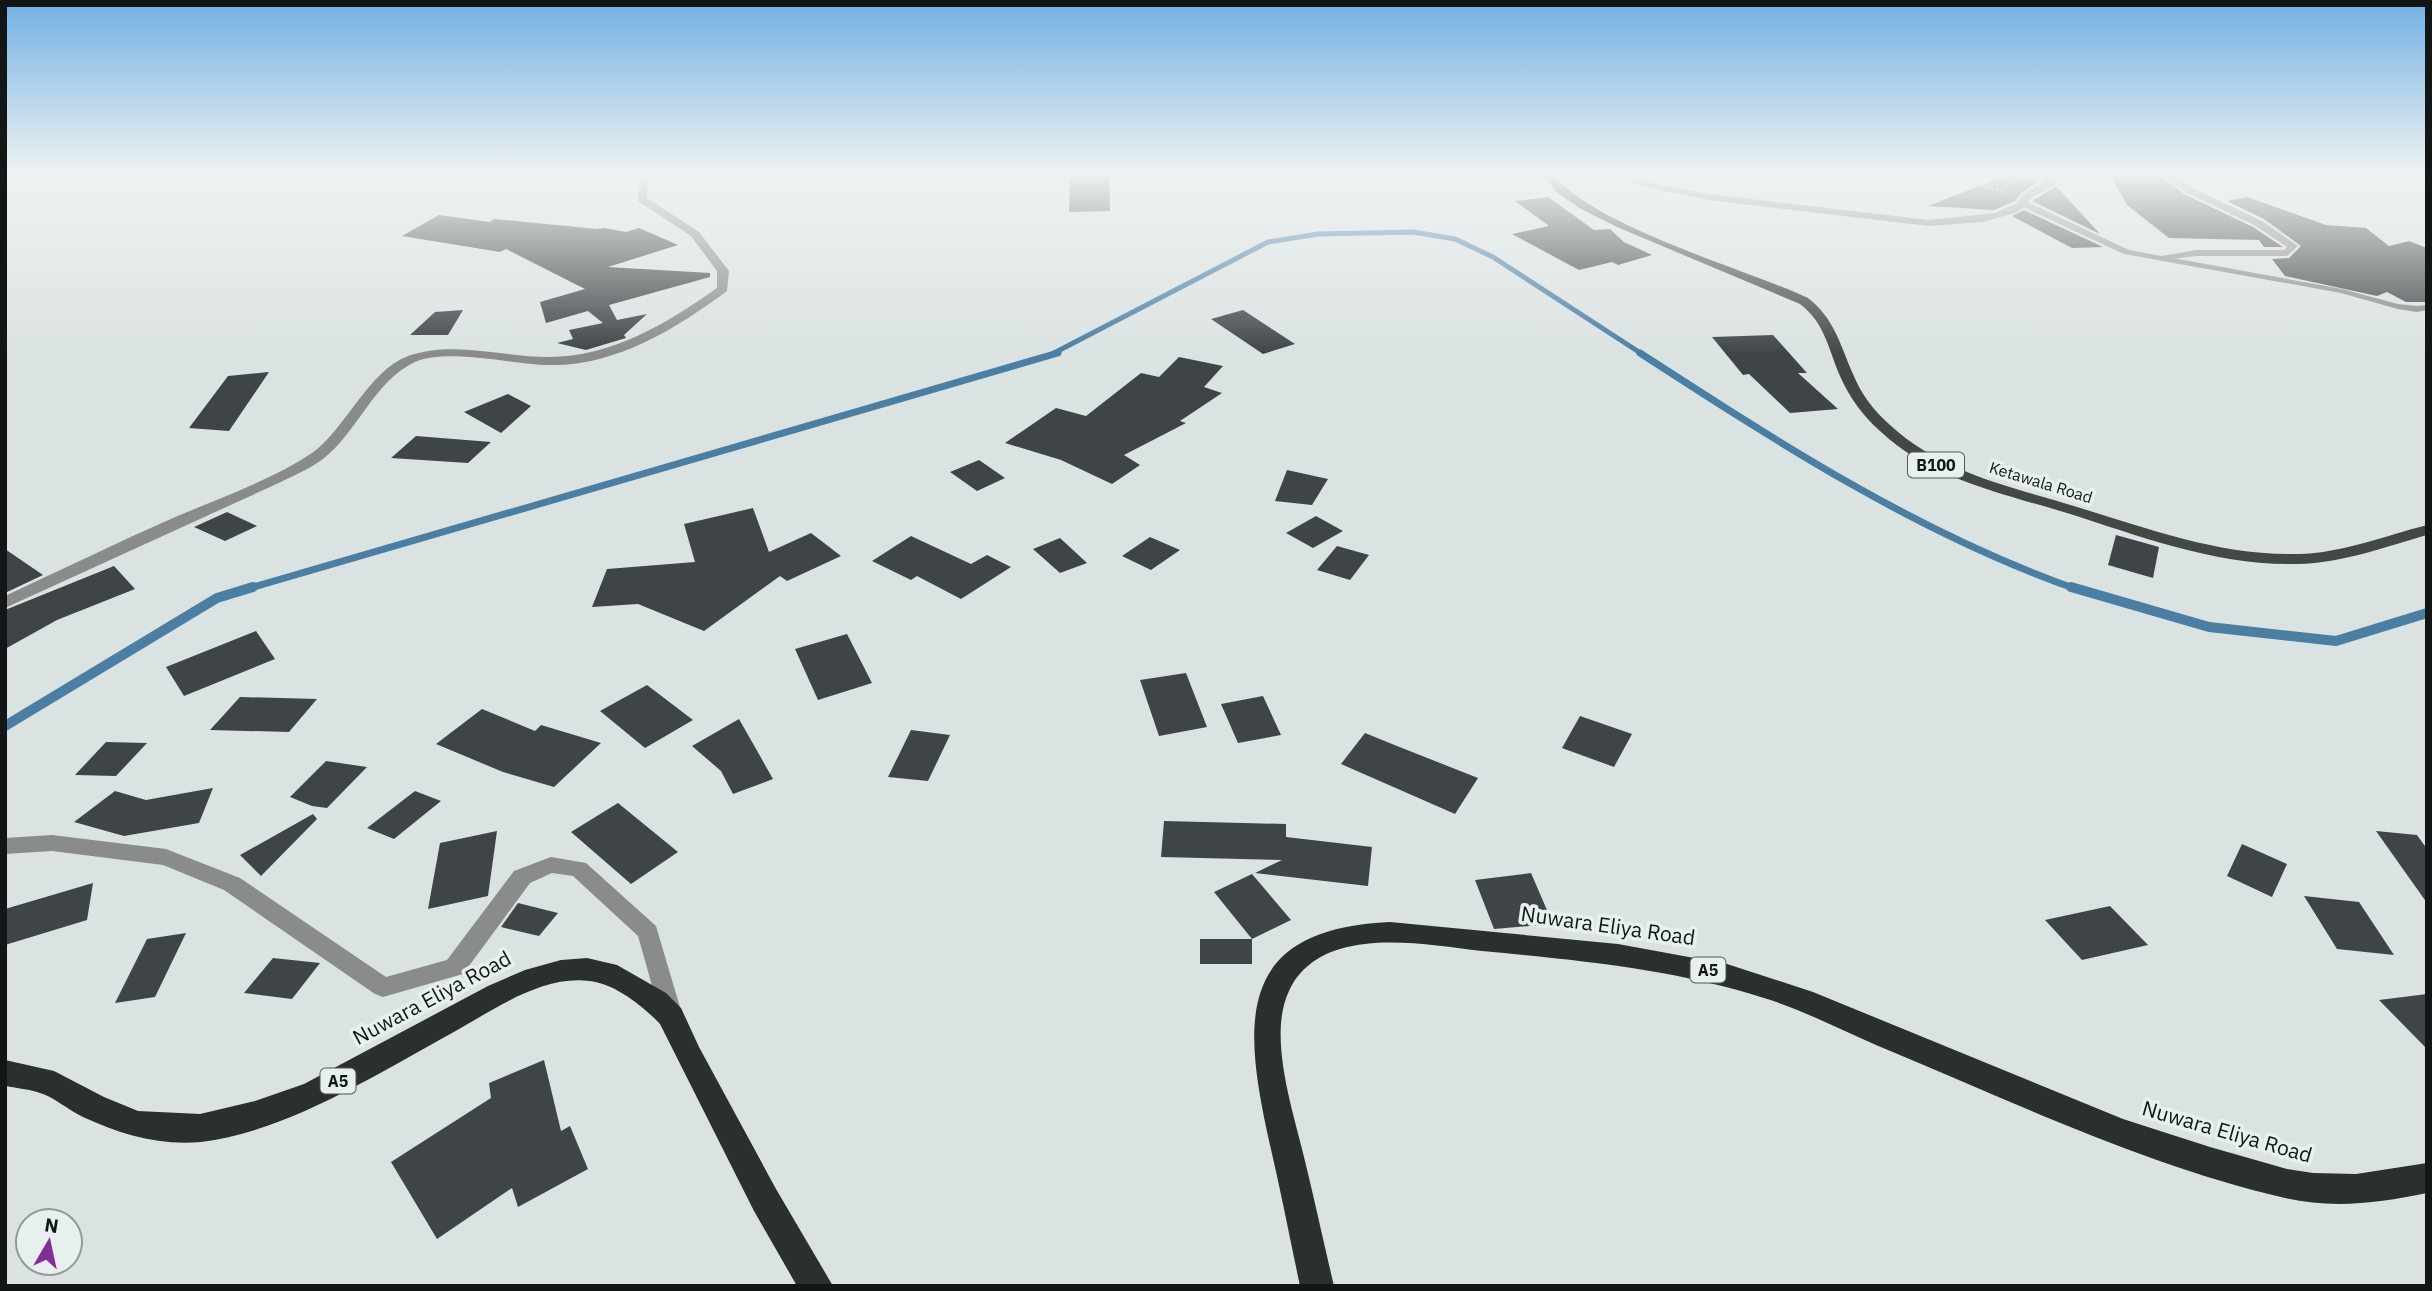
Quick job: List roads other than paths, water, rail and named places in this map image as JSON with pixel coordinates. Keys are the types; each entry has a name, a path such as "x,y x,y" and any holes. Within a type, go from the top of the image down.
{"highway":[{"name":"Nuwara Eliya Road","path":"1317,1286 1271,1076 1267,1030 1275,989 1290,964 1316,946 1340,937 1372,933 1416,933 1630,955 1695,967 1766,986 2158,1146 2241,1171 2313,1188 2378,1188 2427,1178"},
{"name":"Nuwara Eliya Road","path":"5,1073 44,1080 93,1107 137,1125 200,1128 255,1115 314,1093 499,994 561,971 587,969 607,973 656,1001 671,1016 688,1054 765,1200 816,1286"}],"main road":[{"name":"Ketawala Road","path":"1640,233 1805,302 1817,311 1832,331 1850,385 1866,409 1890,433 1931,463 1974,480 2196,549 2252,558 2299,559 2332,556 2427,530"}],"street":[{"path":"5,603 150,534 276,479 319,455 387,377 409,359 460,353 549,361 587,358 633,342 679,321 723,289 723,271 694,233"},
{"path":"2166,258 2196,253 2287,253 2293,246 2274,233"},
{"path":"5,846 52,843 166,858 232,884 383,987 455,967 522,877 551,865 579,869 648,932 671,1016"}],"lane":[{"path":"2090,233 2127,252 2342,291 2398,306 2417,309 2427,307"}],"waterway":[{"path":"1052,354 1268,242 1318,234 1354,233"},
{"path":"1420,233 1455,239 1493,257 1642,354"},
{"path":"247,589 1058,353"},
{"path":"1640,353 1798,453 1906,514 1961,542 2076,589"},
{"path":"5,726 217,598 253,587"},
{"path":"2071,587 2209,627 2336,641 2427,613"}]}
